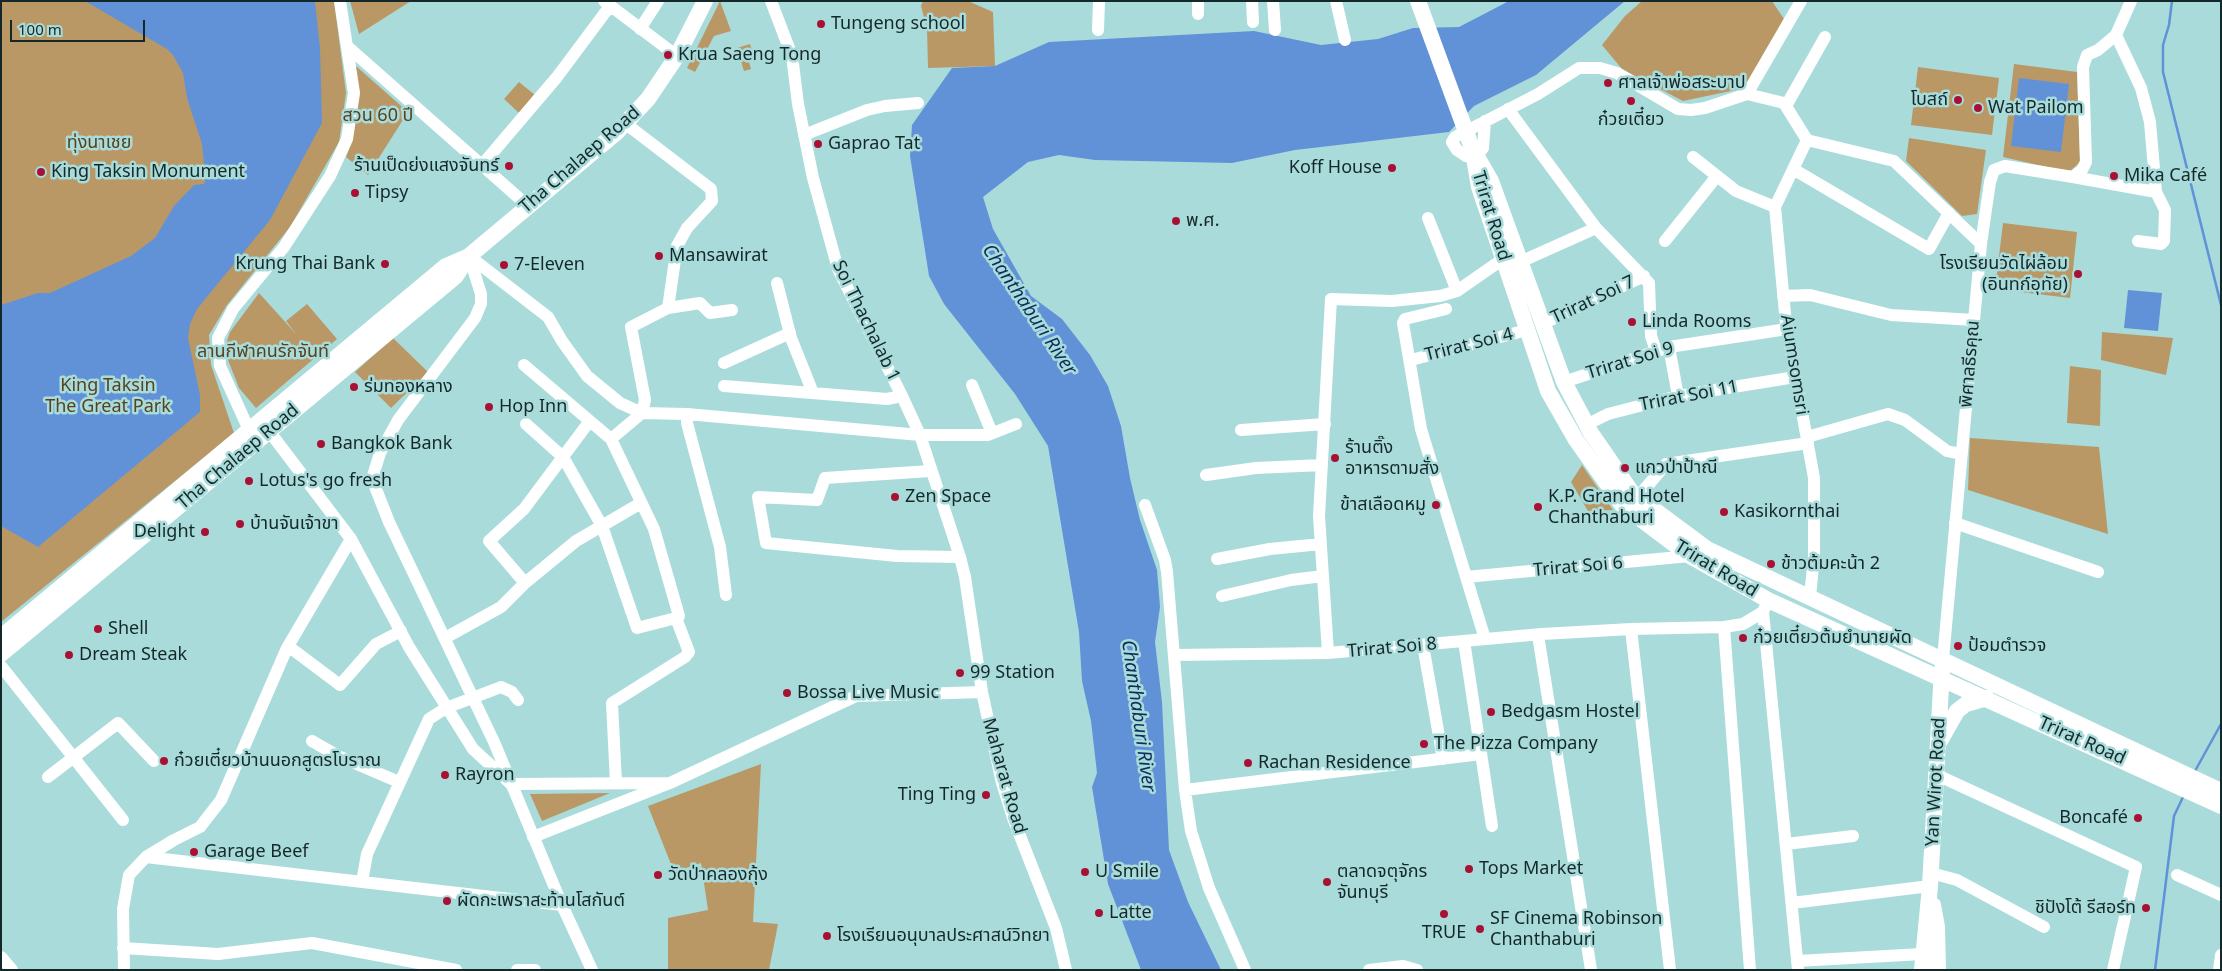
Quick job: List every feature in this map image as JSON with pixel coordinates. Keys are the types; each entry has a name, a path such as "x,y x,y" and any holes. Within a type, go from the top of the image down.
{"main road":[{"name":"Tha Chalaep Road","path":"253,436 269,431 456,276 469,256 626,124 648,99 678,56 706,1"},
{"name":"Trirat Road","path":"1418,1 1473,151 1479,186 1503,259 1535,327 1586,425 1633,494 1707,549 1943,659 2164,772"},
{"name":"Trirat Road","path":"1473,151 1492,182 1520,262 1548,391 1576,440 1622,505 1690,556 1765,606 1941,677 2210,791 2221,806"},
{"name":"Tha Chalaep Road","path":"1,654 31,621 253,436 446,266 469,256"},
{"name":"Tha Chalaep Road","path":"1,637 31,621"},
{"name":"Yan Wirot Road","path":"1922,962 1930,879 1943,659"},
{"path":"1939,743 1957,712 1966,704 1987,698"},
{"name":"Yan Wirot Road","path":"1930,879 1937,927 1938,970"}],"street":[{"path":"253,436 220,366 218,338 233,309 284,247 330,176 347,139 354,92 340,1"},
{"path":"640,29 658,1"},
{"name":"Soi Thachalab 1","path":"771,1 792,56 804,135 813,178 838,269 920,434 930,471 960,556 965,577"},
{"path":"1098,30 1099,1"},
{"path":"1198,1 1198,14"},
{"path":"1252,1 1253,22"},
{"path":"1273,1 1275,30"},
{"path":"1336,1 1345,40"},
{"path":"1748,94 1801,1"},
{"path":"2073,177 2082,170 2086,162 2083,67 2087,55 2098,50 2116,36 2131,1"},
{"path":"482,164 557,77 607,4 678,56"},
{"path":"2116,36 2141,88 2150,122 2156,192 2165,210 2164,241 2161,244 2138,241"},
{"path":"1786,106 1825,37"},
{"path":"348,47 528,206"},
{"path":"1485,121 1483,148 1460,152 1453,144 1453,139 1485,121 1508,109 1585,66 1618,73 1678,109 1705,108 1748,94 1784,103 1807,140 1894,161 1981,244"},
{"path":"804,135 867,110 885,106 918,103"},
{"path":"1508,109 1596,228 1649,283 1651,336 1656,351"},
{"path":"626,124 711,189 712,201 686,228 677,246 668,308"},
{"path":"1693,157 1736,191 1775,207 1807,140"},
{"name":"พิศาลธีรคุณ","path":"1943,659 1981,244 1990,182 1994,170 2005,166 2073,177"},
{"path":"1793,169 1928,249 1949,213"},
{"path":"1665,241 1717,176"},
{"path":"2073,177 2156,192"},
{"name":"Aiumsomsri","path":"1775,207 1787,329 1814,478 1814,556 1810,597"},
{"path":"1428,218 1457,291 1503,259"},
{"path":"1520,262 1596,228"},
{"path":"469,256 548,317 562,341 587,376 620,403 642,413 687,414 920,434 988,435 1016,424"},
{"path":"469,256 481,294 481,304 475,318 398,420 380,453 372,479 389,522 474,699 562,905 592,970"},
{"name":"Trirat Soi 7","path":"1535,327 1644,276"},
{"path":"776,283 790,333 813,393"},
{"name":"Trirat Soi 8","path":"1457,291 1422,300 1392,302 1331,299 1319,516 1328,653 1538,634 1630,629 1724,627 1743,624 1765,606"},
{"path":"1783,296 1810,295 1891,315 1974,320"},
{"path":"611,439 642,413 645,400 631,326 668,308 700,303 710,313 732,310"},
{"path":"1446,309 1403,321 1421,429 1485,639"},
{"name":"Trirat Soi 4","path":"1410,360 1535,327"},
{"name":"Trirat Soi 9","path":"1564,382 1668,347 1787,329"},
{"path":"724,363 790,333"},
{"path":"1668,347 1678,396"},
{"path":"524,365 611,439 654,529 678,616 676,618 690,652 612,703 616,783"},
{"name":"Trirat Soi 11","path":"1586,425 1608,414 1678,396 1795,377"},
{"path":"972,385 992,433"},
{"path":"724,386 887,399 902,396"},
{"path":"687,414 720,547 726,595"},
{"path":"1638,497 1666,464 1807,440 1888,414 1906,420 1947,451 1961,454"},
{"path":"525,583 489,542 524,509 589,422"},
{"path":"526,424 563,457 602,526 637,628 676,618"},
{"path":"1241,430 1325,424"},
{"path":"269,431 351,539 401,631 446,708 473,749 511,784 670,783"},
{"path":"1206,475 1256,468 1322,465"},
{"path":"930,471 825,478 817,500 758,497 766,543 896,556 960,556"},
{"path":"445,638 501,607 525,583 576,541 641,503"},
{"path":"1145,505 1165,560 1185,790 1191,831 1199,860 1235,952 1245,970"},
{"path":"1956,523 2098,572"},
{"path":"124,970 122,908 129,875 146,857 200,827 221,800 288,646 351,539"},
{"path":"1217,559 1270,548 1321,544"},
{"name":"Trirat Soi 6","path":"1466,577 1690,556"},
{"path":"1222,596 1290,580 1323,576"},
{"name":"Maharat Road","path":"965,577 982,692 1002,783 1013,818 1056,928 1066,970"},
{"path":"1765,606 1798,966 1922,962"},
{"path":"1724,627 1750,970"},
{"path":"1630,629 1670,970"},
{"path":"288,646 344,689 376,644 401,631"},
{"path":"1538,634 1591,970"},
{"path":"1464,641 1492,826"},
{"path":"1423,645 1443,759"},
{"path":"1174,655 1328,653"},
{"path":"1,666 123,820"},
{"path":"362,882 367,854 429,718 446,708 501,688 512,692 518,700"},
{"path":"534,837 670,783 856,696 982,692"},
{"path":"48,777 119,723 154,761"},
{"path":"312,741 338,756 399,782"},
{"path":"1185,790 1481,754"},
{"path":"1937,775 2136,867 2113,970"},
{"path":"1786,844 1853,836"},
{"path":"146,857 562,905"},
{"path":"2177,876 2221,895"},
{"path":"1792,902 1930,879 1957,880 2044,927"},
{"path":"124,948 218,954 312,942 456,970"},
{"path":"1,957 12,970"},
{"path":"1369,970 1403,966 1418,970"},
{"path":"517,970 535,970"}],"green space":[{"name":"King Taksin The Great Park","path":"1,1 334,1 346,93 339,142 290,227 227,305 209,335 211,365 234,433 1,622"},
{"path":"350,1 411,1 359,34"},
{"path":"720,1 731,31 714,36 695,72 687,68"},
{"path":"923,1 968,1 993,12 995,66 928,68 927,29 921,6"},
{"path":"1642,1 1772,1 1784,19 1745,88 1683,101 1622,69 1602,45 1625,16"},
{"path":"750,44 754,57 748,59 751,69 744,71 737,48"},
{"path":"2014,64 2077,72 2080,162 2069,172 2003,157"},
{"name":"สวน 60 ปี","path":"356,66 408,112 368,175 346,157 352,141"},
{"path":"1918,67 1999,78 1992,135 1911,125"},
{"path":"519,82 535,95 519,113 504,99"},
{"path":"1909,138 1986,150 1977,214 1962,216 1906,161"},
{"path":"2003,223 2077,232 2070,298 1995,289"},
{"name":"ลานกีฬาคนรักจันท์","path":"259,293 297,335 286,321 307,304 337,339 256,408 239,388 225,347 230,332"},
{"path":"2102,332 2173,338 2166,375 2101,360"},
{"path":"393,338 428,372 391,408 355,372"},
{"path":"2070,366 2101,370 2100,426 2067,423"},
{"path":"1970,438 2099,447 2108,534 1968,490"},
{"path":"1582,465 1613,510 1588,511 1571,482"},
{"path":"761,764 753,922 778,924 769,970 668,970 668,918 708,910 701,863 674,872 648,806"},
{"path":"610,793 542,821 530,794"}],"water":[{"name":"King Taksin The Great Park","path":"85,1 315,1 320,48 322,123 270,220 197,309 190,324 188,338 200,395 200,412 38,547 1,526 1,305 38,293 50,293 131,256 155,238 174,206 194,185 204,184 207,174 202,144 187,98 183,73 173,55 167,49"},
{"name":"Chanthaburi River","path":"1509,1 1625,1 1536,75 1474,106 1449,132 1295,150 1232,163 1095,160 1059,155 1028,162 983,197 993,229 1031,296 1062,319 1090,355 1108,386 1121,426 1140,520 1157,570 1160,607 1155,642 1162,702 1169,850 1188,902 1221,970 1141,970 1108,884 1092,787 1097,773 1091,721 1082,681 1079,632 1048,446 1015,394 944,304 929,276 910,156 912,125 952,68 995,66 1049,42 1254,31 1321,45 1378,39 1413,28 1459,27"},
{"path":"2019,78 2069,84 2061,152 2011,146"},
{"path":"2128,290 2162,293 2158,331 2124,328"}],"waterway":[{"path":"2172,1 2169,25 2163,45 2163,72 2221,305"},
{"path":"2195,771 2221,724"},
{"path":"2155,970 2174,816 2183,797"}],"place":[{"name":"Tungeng school","path":"821,24"},
{"name":"Krua Saeng Tong","path":"668,55"},
{"name":"ศาลเจ้าพ่อสระบาป","path":"1608,83"},
{"name":"โบสถ์","path":"1958,100"},
{"name":"ก๋วยเตี๋ยว","path":"1631,101"},
{"name":"Wat Pailom","path":"1978,108"},
{"name":"Gaprao Tat","path":"818,144"},
{"name":"ร้านเป็ดย่งแสงจันทร์","path":"509,166"},
{"name":"Koff House","path":"1392,168"},
{"name":"King Taksin Monument","path":"41,172"},
{"name":"Mika Café","path":"2114,176"},
{"name":"Tipsy","path":"355,193"},
{"name":"พ.ศ.","path":"1176,221"},
{"name":"Mansawirat","path":"659,256"},
{"name":"Krung Thai Bank","path":"385,264"},
{"name":"7-Eleven","path":"504,265"},
{"name":"โรงเรียนวัดไผ่ล้อม (อินทก์อุทัย)","path":"2078,274"},
{"name":"Linda Rooms","path":"1632,322"},
{"name":"ร่มทองหลาง","path":"354,387"},
{"name":"Hop Inn","path":"489,407"},
{"name":"Bangkok Bank","path":"321,444"},
{"name":"ร้านติ๊ง อาหารตามสั่ง","path":"1335,458"},
{"name":"แกวป่าป้าณี","path":"1625,468"},
{"name":"Lotus's go fresh","path":"249,481"},
{"name":"Zen Space","path":"895,497"},
{"name":"ข้าสเลือดหมู","path":"1436,505"},
{"name":"K.P. Grand Hotel Chanthaburi","path":"1538,507"},
{"name":"Kasikornthai","path":"1724,512"},
{"name":"บ้านจันเจ้าขา","path":"240,524"},
{"name":"Delight","path":"205,532"},
{"name":"ข้าวต้มคะน้า 2","path":"1771,564"},
{"name":"Shell","path":"98,629"},
{"name":"ก๋วยเตี๋ยวต้มยำนายผัด","path":"1743,638"},
{"name":"ป้อมตำรวจ","path":"1958,646"},
{"name":"Dream Steak","path":"69,655"},
{"name":"99 Station","path":"960,673"},
{"name":"Bossa Live Music","path":"787,693"},
{"name":"Bedgasm Hostel","path":"1491,712"},
{"name":"The Pizza Company","path":"1424,744"},
{"name":"ก๋วยเตี๋ยวบ้านนอกสูตรโบราณ","path":"164,761"},
{"name":"Rachan Residence","path":"1248,763"},
{"name":"Rayron","path":"445,775"},
{"name":"Ting Ting","path":"986,795"},
{"name":"Boncafé","path":"2138,818"},
{"name":"Garage Beef","path":"194,852"},
{"name":"Tops Market","path":"1469,869"},
{"name":"U Smile","path":"1085,872"},
{"name":"วัดป่าคลองกุ้ง","path":"658,875"},
{"name":"ตลาดจตุจักร จันทบุรี","path":"1327,882"},
{"name":"ผัดกะเพราสะท้านโสกันต์","path":"447,901"},
{"name":"ชิปังโต้ รีสอร์ท","path":"2146,908"},
{"name":"Latte","path":"1099,913"},
{"name":"TRUE","path":"1444,914"},
{"name":"SF Cinema Robinson Chanthaburi","path":"1480,929"},
{"name":"โรงเรียนอนุบาลประศาสน์วิทยา","path":"827,936"}],"park label":[{"name":"ทุ่งนาเชย","path":"99,143"}]}
